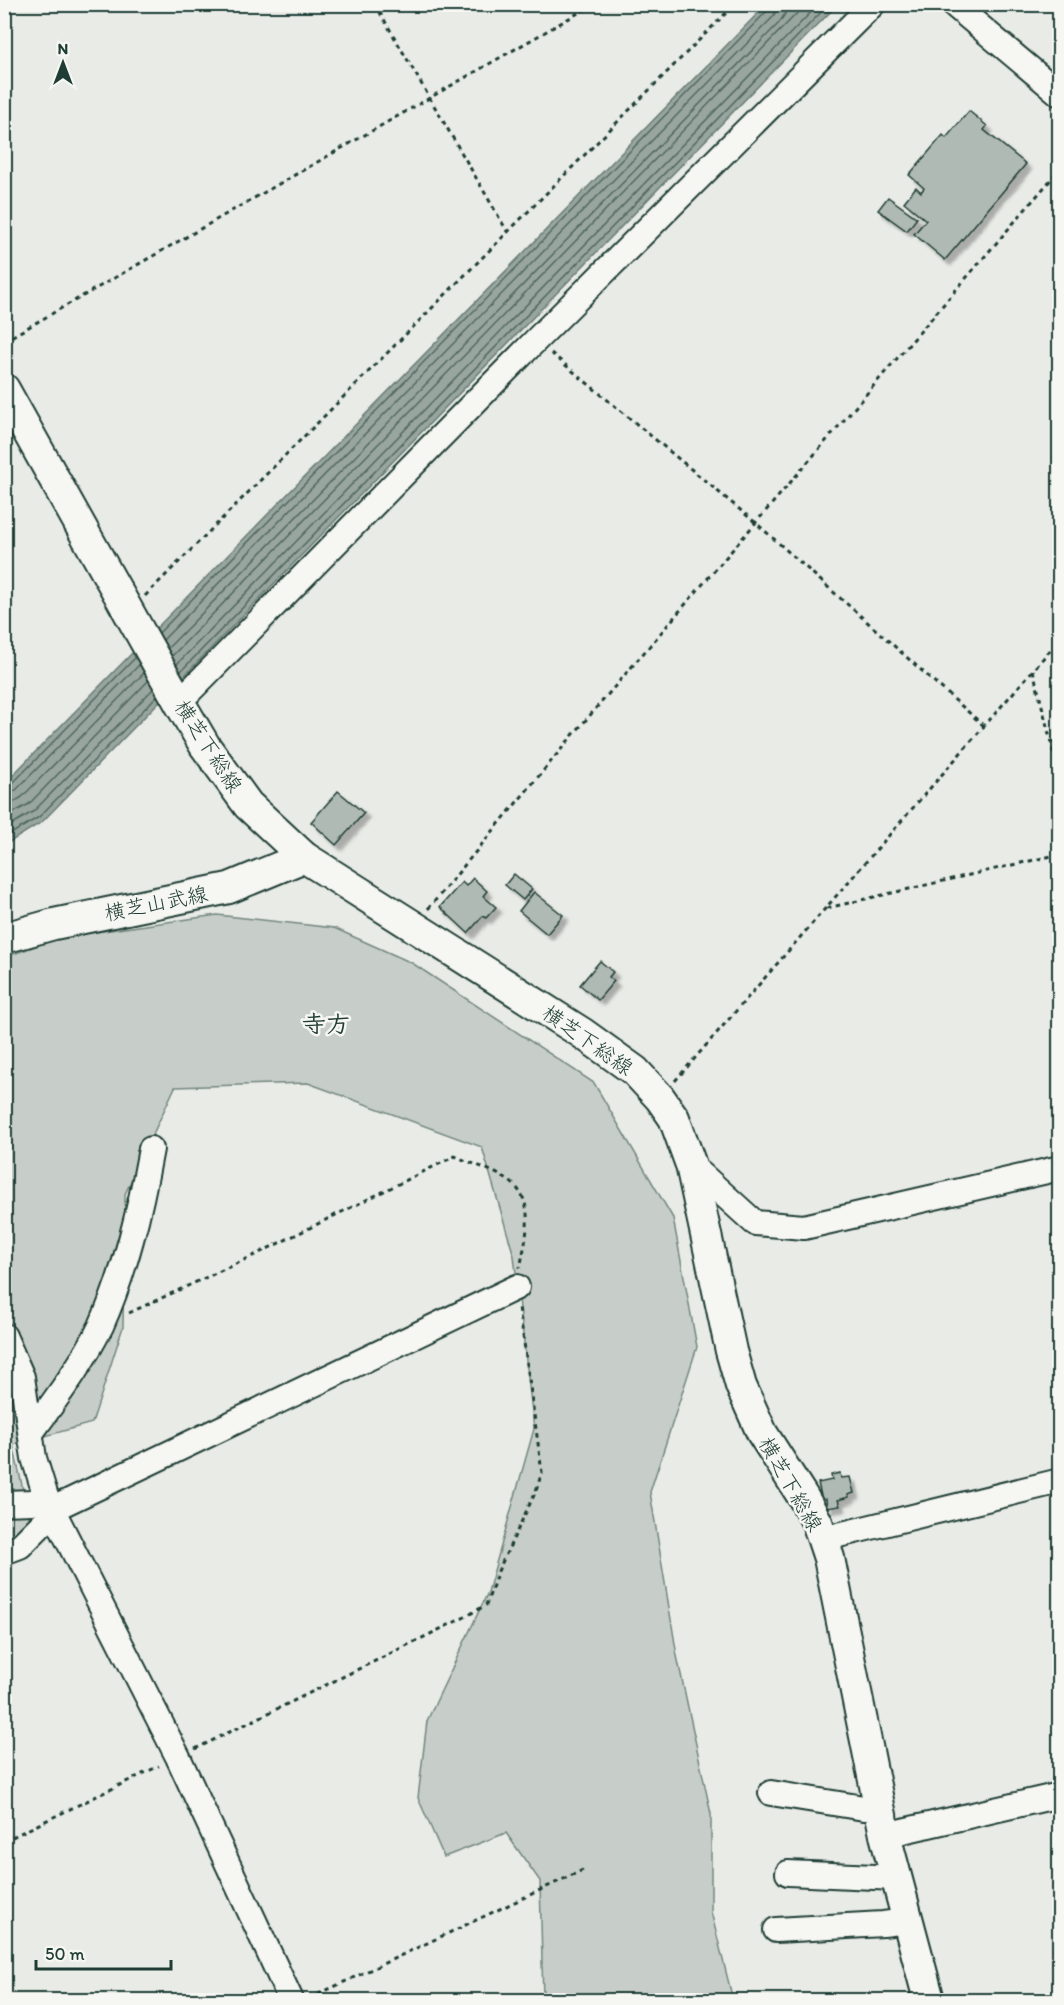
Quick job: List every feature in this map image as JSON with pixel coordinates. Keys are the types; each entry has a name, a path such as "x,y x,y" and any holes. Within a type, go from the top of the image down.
{"main road":[{"name":"横芝下総線","path":"4,389 179,702 205,746 248,805 304,857 582,1033 635,1071 660,1098 674,1118 691,1165 731,1351 741,1386 762,1433 817,1522 829,1558 885,1835 929,2001"},
{"name":"横芝山武線","path":"4,938 54,924 229,888 304,857"}],"street":[{"path":"179,702 536,340 873,4"},
{"path":"953,4 1059,94"},
{"path":"31,1433 64,1386 100,1327 117,1285 134,1228 151,1149"},
{"path":"691,1165 755,1224 804,1227 1059,1168"},
{"path":"4,1503 32,1502 61,1505 517,1287"},
{"path":"4,1336 22,1377 34,1458 51,1505 178,1757 291,2001"},
{"path":"822,1539 1059,1481"},
{"path":"4,1552 20,1546 40,1525 51,1505"},
{"path":"771,1793 864,1809 879,1806"},
{"path":"885,1835 1059,1795"},
{"path":"788,1874 896,1878"},
{"path":"776,1930 908,1921"}],"path":[{"path":"375,4 508,232"},
{"path":"4,341 594,4"},
{"path":"129,613 735,4"},
{"path":"417,928 443,890 1059,170"},
{"path":"536,340 756,523 984,726"},
{"path":"660,1098 1059,639"},
{"path":"1033,669 1059,778"},
{"path":"825,908 1059,854"},
{"path":"4,1841 465,1617"},
{"path":"306,2001 585,1869"}],"shaded area":[{"path":"217,915 334,928 412,963 594,1083 673,1218 697,1347 650,1492 677,1656 711,1814 711,1912 733,2000 543,2000 540,1881 506,1833 444,1857 418,1798 427,1721 488,1592 534,1429 514,1256 482,1147 308,1083 175,1087 125,1194 123,1327 92,1423 13,1445 34,1539 5,1551 5,957 61,937"}],"water":[{"path":"766,5 837,5 42,822 5,845 5,783"}],"building":[{"path":"969,111 987,126 984,130 1026,164 945,260 914,234 926,220 904,202 916,187 921,192 924,188 909,175 943,135 946,138"},
{"path":"888,197 917,218 907,231 878,210"},
{"path":"338,791 364,813 336,845 311,822"},
{"path":"514,874 532,889 523,900 505,885"},
{"path":"473,878 487,891 483,896 496,907 486,918 483,916 468,933 440,907 462,882 466,886"},
{"path":"534,892 563,915 547,934 519,911"},
{"path":"600,961 613,972 609,977 614,981 598,1000 580,985"},
{"path":"840,1473 841,1478 850,1477 854,1493 838,1500 840,1506 827,1508 826,1499 822,1500 818,1483 832,1480 831,1475"}],"district":[{"name":"寺方","path":"326,1023"}]}
